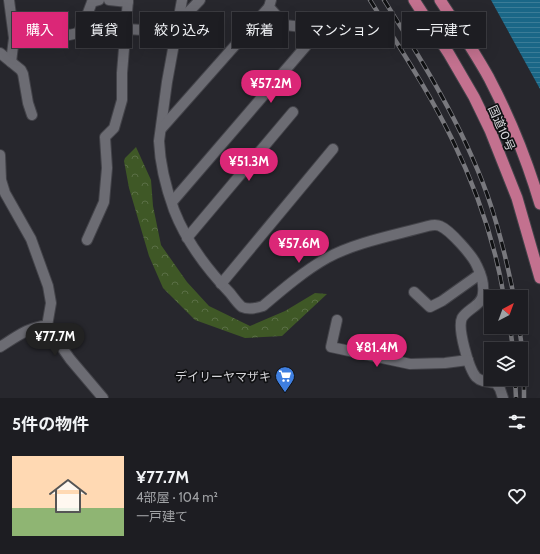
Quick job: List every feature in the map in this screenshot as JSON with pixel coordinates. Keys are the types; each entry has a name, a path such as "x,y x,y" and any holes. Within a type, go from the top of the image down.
{"highway":[{"name":"国道10号","path":"414,0 474,96 490,130 517,198 540,278"},
{"name":"国道10号","path":"440,0 488,77 502,105 519,142 540,204"}],"street":[{"path":"9,0 14,38 11,62"},
{"path":"68,35 78,33 92,2 99,0"},
{"path":"109,0 128,1 127,12"},
{"path":"180,12 182,0"},
{"path":"190,12 200,0"},
{"path":"161,129 270,4 285,25 302,27 306,46 172,202"},
{"path":"87,240 104,202 107,168 106,137 114,128 122,100 124,48"},
{"path":"174,48 161,129 160,150 164,175 172,202 187,238 221,284 242,306 256,308 263,306 306,272 327,258 355,246 433,224 439,225 444,228 470,254 478,266 483,287 483,296 480,301 462,318 460,329 468,360 475,376 480,380 496,384 500,389 503,398"},
{"path":"0,53 21,70 32,115"},
{"path":"187,238 293,112"},
{"path":"221,284 333,149"},
{"path":"0,155 1,180 5,193 31,239 48,286 51,303 47,326 70,359 103,398"},
{"path":"414,292 430,307 442,301 480,274"},
{"path":"337,320 331,347 410,364 445,363 468,360"},
{"path":"0,347 25,332 42,326 47,326"}],"green space":[{"path":"136,147 151,180 153,206 161,245 187,282 209,306 250,326 285,311 315,293 327,294 282,336 245,338 195,320 163,288 149,256 129,188 124,161"}],"water":[{"path":"491,0 540,0 540,89"}],"railway":[{"path":"370,0 423,85 461,158 484,216 503,290"},
{"path":"384,0 441,94 466,143 487,194 506,258 513,290"},
{"path":"511,334 512,342"},
{"path":"520,334 524,361 524,398"},
{"path":"515,386 516,398"}],"place":[{"name":"デイリーヤマザキ","path":"285,393"}]}
